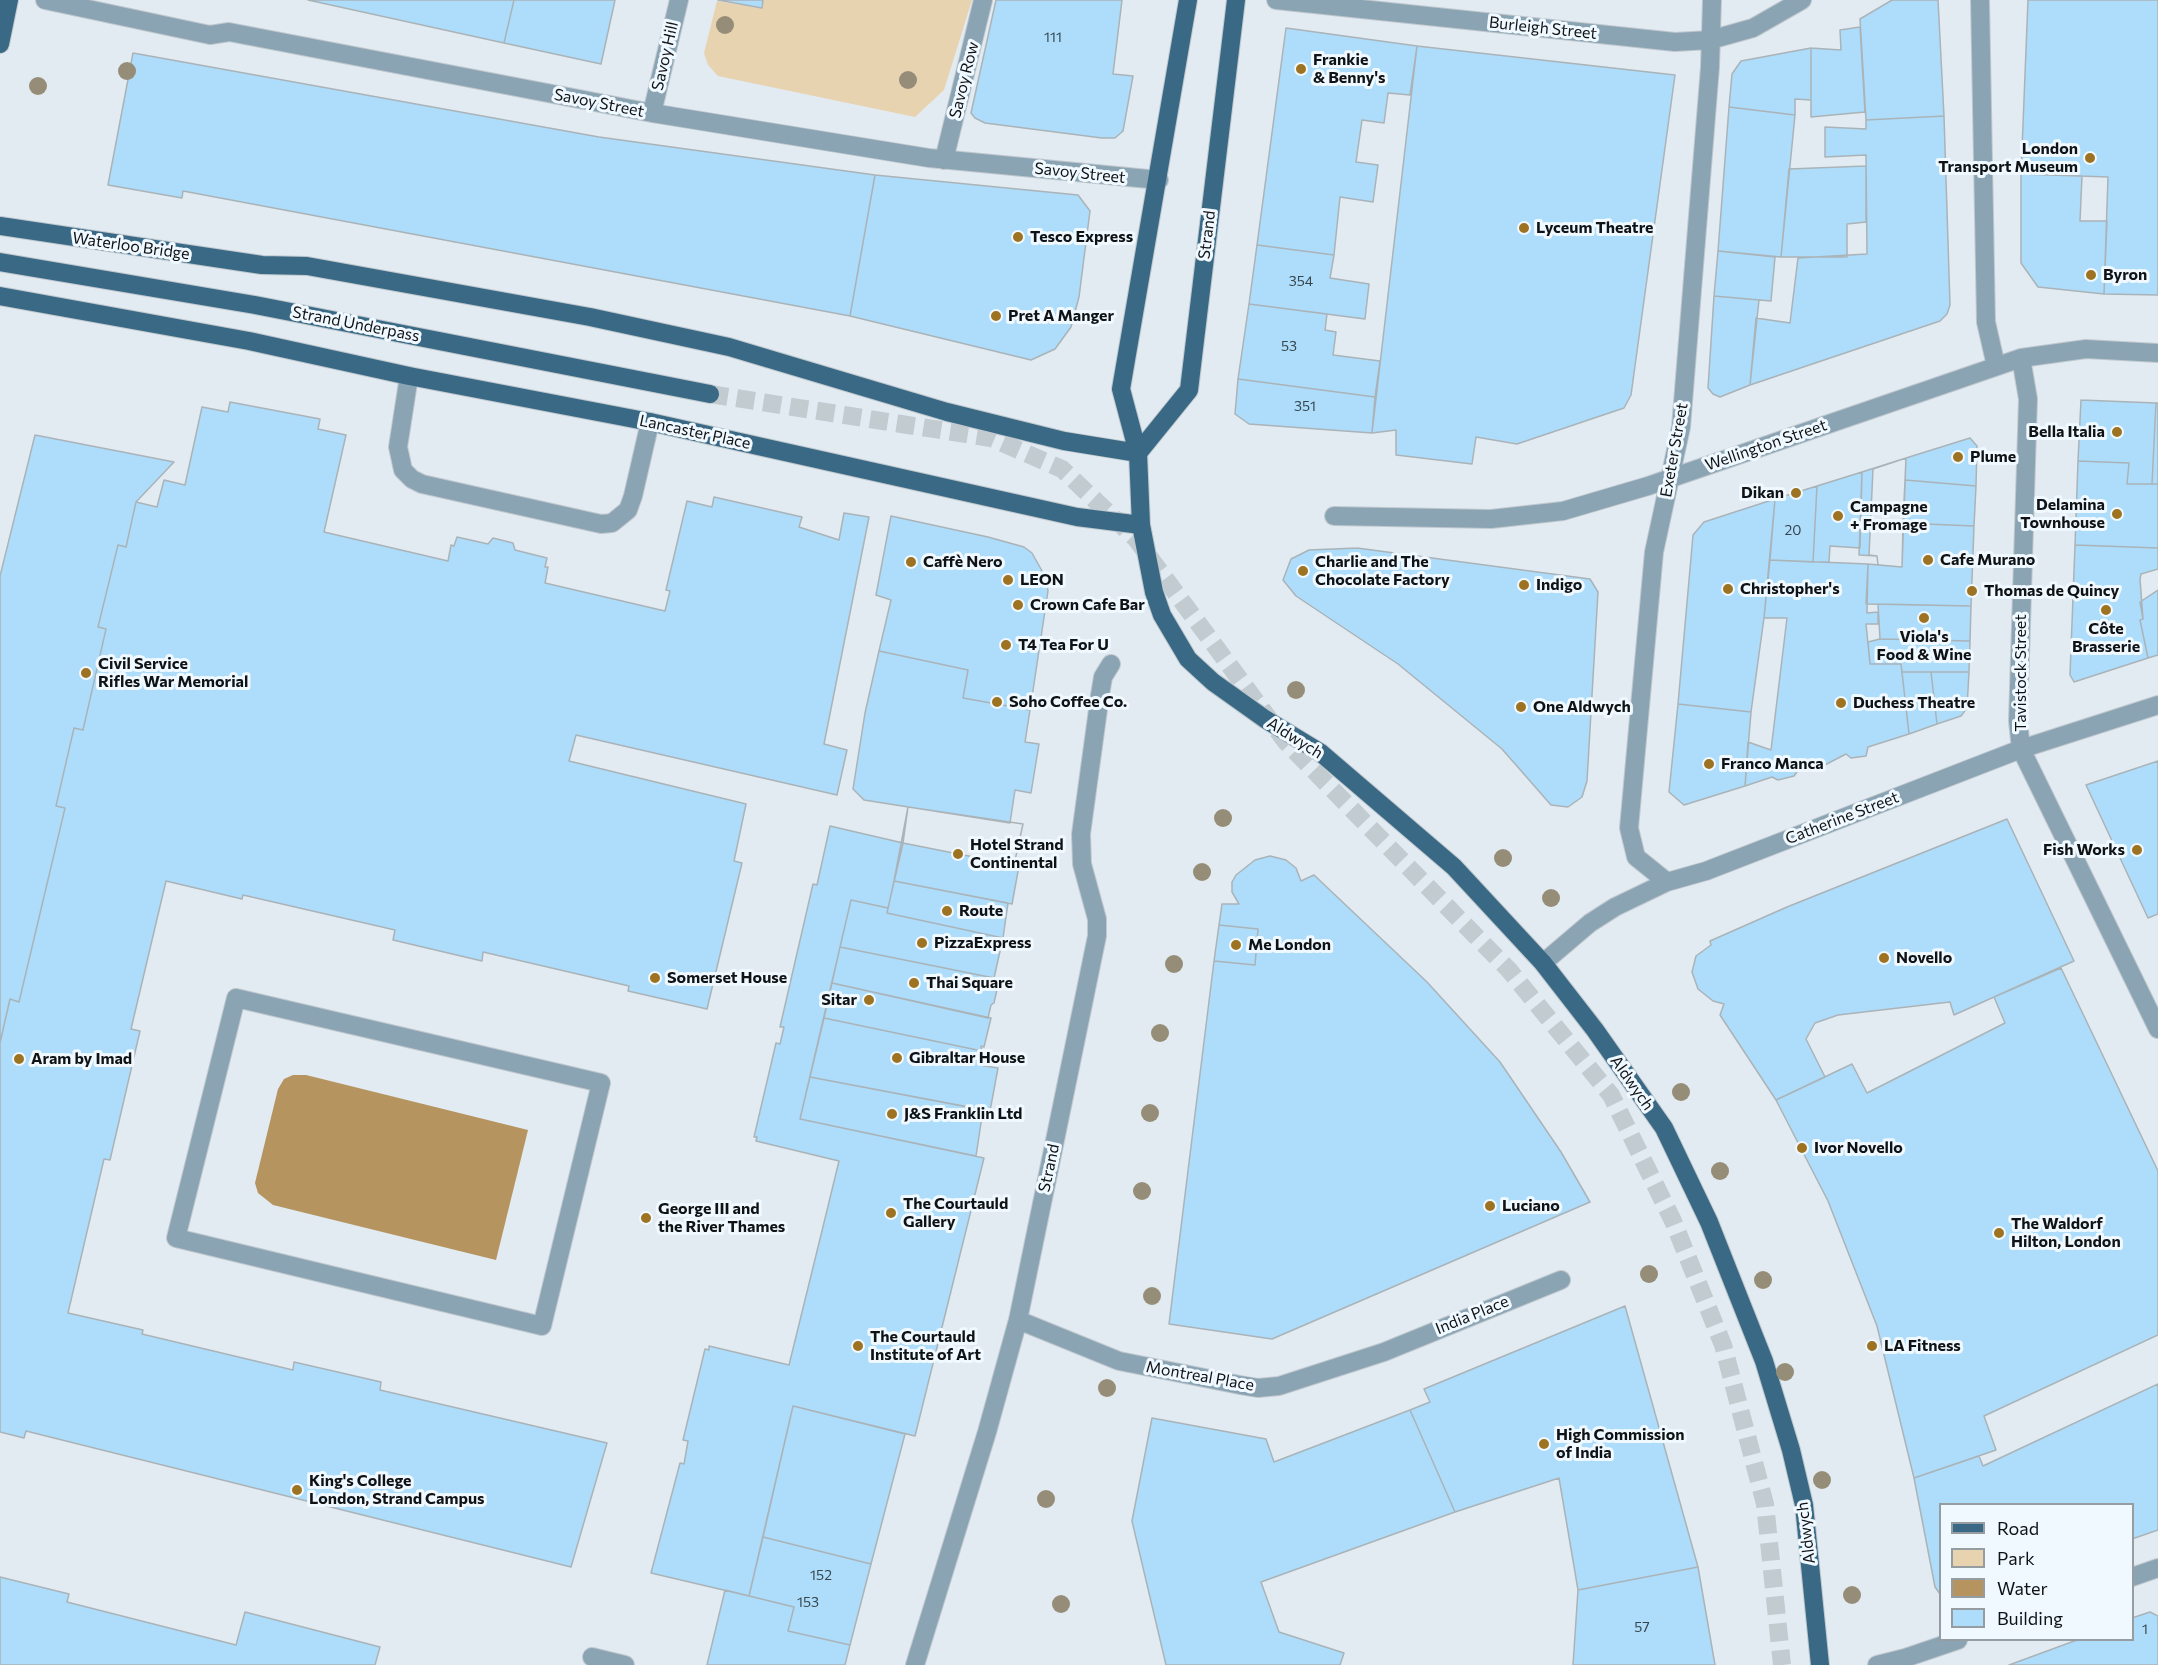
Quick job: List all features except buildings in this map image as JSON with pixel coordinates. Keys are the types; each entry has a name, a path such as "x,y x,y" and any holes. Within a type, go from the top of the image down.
{"main road":[{"path":"0,44 9,0"},
{"path":"1141,525 1138,453 1121,389 1159,180 1188,0"},
{"name":"Strand","path":"1138,453 1189,390 1236,0"},
{"name":"Waterloo Bridge","path":"0,226 262,265 308,266 590,316 729,347 914,403 1064,441 1138,453"},
{"name":"Strand Underpass","path":"0,262 255,305 710,394"},
{"name":"Lancaster Place","path":"0,296 249,341 409,376 650,422 1077,517 1141,525"},
{"name":"Aldwych","path":"1141,525 1154,592 1162,615 1188,659 1213,682 1265,719 1321,753 1454,867 1543,963 1595,1030 1664,1128 1709,1222 1755,1339 1791,1450 1804,1505 1820,1665"}],"street":[{"name":"Savoy Street","path":"45,0 210,34 229,32 652,113 944,160 1159,180"},
{"name":"Savoy Hill","path":"652,113 679,0"},
{"name":"Savoy Row","path":"944,160 983,0"},
{"name":"Burleigh Street","path":"1276,0 1675,42 1710,40 1753,28 1802,0"},
{"name":"Exeter Street","path":"1667,882 1636,857 1629,828 1654,552 1672,478 1682,416 1712,0"},
{"path":"1980,0 1986,322 1996,366"},
{"name":"Wellington Street","path":"1334,516 1491,519 1563,511 1672,478 2021,358 2086,349 2158,352"},
{"name":"Tavistock Street","path":"2021,358 2028,399 2018,721 2021,749 2158,1029"},
{"path":"409,376 398,447 403,470 412,479 422,484 601,524 612,523 628,510 650,422"},
{"name":"Strand","path":"915,1665 987,1432 1018,1320 1097,936 1097,919 1082,864 1081,834 1103,677 1111,664"},
{"name":"Catherine Street","path":"1543,963 1590,923 1615,907 1667,882 1706,871 2021,749 2158,705"},
{"path":"236,998 601,1083 542,1326 176,1238 236,998"},
{"name":"India Place","path":"1384,1352 1561,1280"},
{"name":"Montreal Place","path":"1018,1320 1119,1361 1258,1388 1279,1386 1384,1352"},
{"path":"2134,1577 2158,1568"},
{"path":"1877,1665 1905,1659 1955,1641"},
{"path":"592,1657 625,1665"}],"green space":[{"path":"763,0 972,0 944,90 915,117 718,76 708,65 704,53 717,1 761,8"}],"water":[{"path":"293,1075 306,1075 528,1130 496,1260 273,1205 258,1193 255,1183 278,1089 284,1079"}],"tunnel":[{"path":"710,394 991,438 1062,469 1136,539 1286,742 1509,970 1611,1095 1673,1221 1723,1345 1765,1504 1782,1665"}],"place":[{"name":"Frankie & Benny's","path":"1301,69"},
{"name":"London Transport Museum","path":"2090,158"},
{"name":"Lyceum Theatre","path":"1524,228"},
{"name":"Tesco Express","path":"1018,237"},
{"name":"Byron","path":"2091,275"},
{"name":"Pret A Manger","path":"996,316"},
{"name":"Bella Italia","path":"2117,432"},
{"name":"Plume","path":"1958,457"},
{"name":"Dikan","path":"1796,493"},
{"name":"Delamina Townhouse","path":"2117,514"},
{"name":"Campagne + Fromage","path":"1838,516"},
{"name":"Cafe Murano","path":"1928,560"},
{"name":"Caffè Nero","path":"911,562"},
{"name":"Charlie and The Chocolate Factory","path":"1303,571"},
{"name":"LEON","path":"1008,580"},
{"name":"Indigo","path":"1524,585"},
{"name":"Christopher's","path":"1728,589"},
{"name":"Thomas de Quincy","path":"1972,591"},
{"name":"Crown Cafe Bar","path":"1018,605"},
{"name":"Côte Brasserie","path":"2106,610"},
{"name":"Viola's Food & Wine","path":"1924,618"},
{"name":"T4 Tea For U","path":"1006,645"},
{"name":"Civil Service Rifles War Memorial","path":"86,673"},
{"name":"Soho Coffee Co.","path":"997,702"},
{"name":"Duchess Theatre","path":"1841,703"},
{"name":"One Aldwych","path":"1521,707"},
{"name":"Franco Manca","path":"1709,764"},
{"name":"Fish Works","path":"2137,850"},
{"name":"Hotel Strand Continental","path":"958,854"},
{"name":"Route","path":"947,911"},
{"name":"PizzaExpress","path":"922,943"},
{"name":"Me London","path":"1236,945"},
{"name":"Novello","path":"1884,958"},
{"name":"Somerset House","path":"655,978"},
{"name":"Thai Square","path":"914,983"},
{"name":"Sitar","path":"869,1000"},
{"name":"Gibraltar House","path":"897,1058"},
{"name":"Aram by Imad","path":"19,1059"},
{"name":"J&S Franklin Ltd","path":"892,1114"},
{"name":"Ivor Novello","path":"1802,1148"},
{"name":"Luciano","path":"1490,1206"},
{"name":"The Courtauld Gallery","path":"891,1213"},
{"name":"George III and the River Thames","path":"646,1218"},
{"name":"The Waldorf Hilton, London","path":"1999,1233"},
{"name":"The Courtauld Institute of Art","path":"858,1346"},
{"name":"LA Fitness","path":"1872,1346"},
{"name":"High Commission of India","path":"1544,1444"},
{"name":"King's College London, Strand Campus","path":"297,1490"}]}
